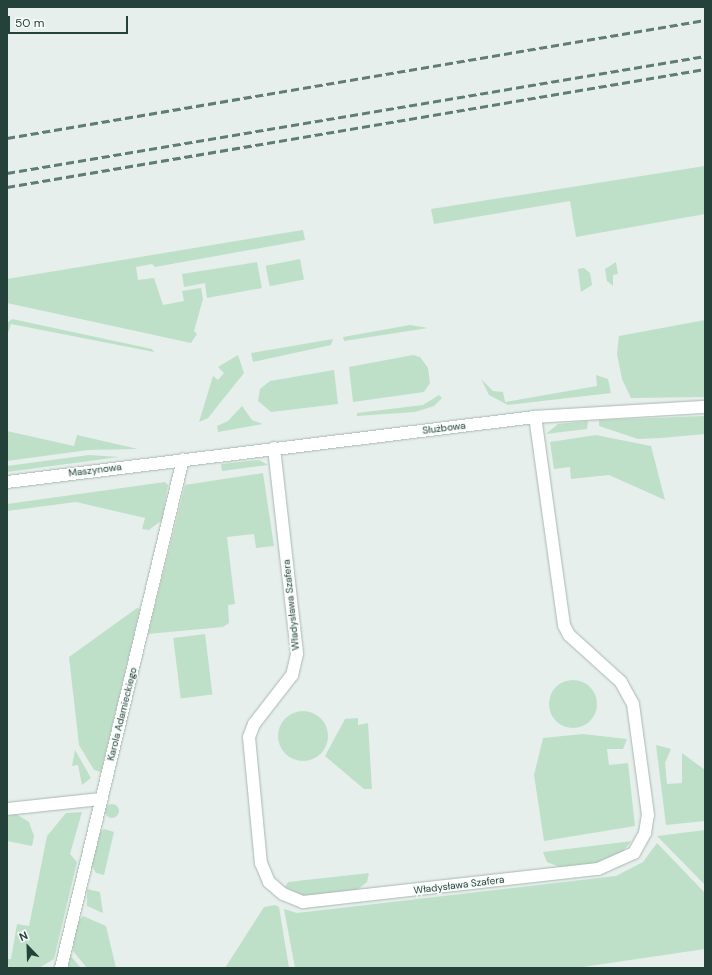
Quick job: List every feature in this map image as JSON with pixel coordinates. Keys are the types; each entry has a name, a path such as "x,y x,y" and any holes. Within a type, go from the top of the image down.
{"street":[{"name":"Służbowa","path":"183,459 535,417 705,406"},
{"name":"Władysława Szafera","path":"274,448 296,654 292,675 254,724 250,737 264,874 282,894 303,902 598,869 623,860 640,845 648,815 632,698 621,682 569,635 564,625 535,417"},
{"name":"Maszynowa","path":"7,482 183,459"},
{"name":"Karola Adamieckiego","path":"61,968 183,459"},
{"path":"7,809 101,799"}],"green space":[{"path":"705,166 705,214 576,237 570,201 434,224 431,209"},
{"path":"303,230 305,240 155,267 152,264 136,267 138,280 154,278 163,305 184,301 182,291 201,288 203,299 194,331 197,334 191,343 7,303 7,279"},
{"path":"300,259 304,280 270,286 266,266"},
{"path":"257,262 262,288 207,298 205,283 184,287 182,274"},
{"path":"616,262 618,274 613,275 613,286 607,281 605,269"},
{"path":"584,268 590,273 592,285 581,292 578,269"},
{"path":"12,319 152,349 154,352 11,324 7,336 7,323"},
{"path":"705,320 705,397 631,398 622,379 617,354 619,336"},
{"path":"410,325 428,328 344,341 343,337"},
{"path":"333,339 331,345 253,362 251,353"},
{"path":"238,355 244,373 208,418 199,422 213,376 218,380 224,373 218,367"},
{"path":"413,355 420,357 428,368 430,383 424,392 353,402 349,367"},
{"path":"334,370 338,404 271,412 258,401 260,389 270,381"},
{"path":"596,375 608,379 611,393 508,405 489,395 481,379 493,391 503,392 505,402 597,386"},
{"path":"439,395 442,398 434,406 415,412 357,416 357,413 423,405"},
{"path":"242,406 252,420 263,424 218,432 217,426 228,421"},
{"path":"705,416 705,434 638,439 599,426 599,420"},
{"path":"588,421 587,429 546,434 558,424"},
{"path":"7,431 74,446 77,435 138,449 88,450 7,461"},
{"path":"596,435 651,446 665,500 609,475 571,479 570,467 554,469 550,442"},
{"path":"89,455 119,457 7,472 7,466"},
{"path":"259,460 268,465 222,471 221,464"},
{"path":"263,473 274,546 256,548 254,534 227,537 235,604 228,605 229,623 223,627 148,634 185,485"},
{"path":"165,482 168,485 162,520 149,530 142,529 145,518 76,502 7,511 7,504"},
{"path":"137,608 140,609 101,772 94,770 79,745 69,657"},
{"path":"205,634 212,695 181,698 173,638"},
{"path":"568,680 578,680 587,684 593,690 596,695 596,713 587,724 578,728 568,728 559,724 553,718 549,709 549,699 553,690 559,684"},
{"path":"303,711 312,713 321,718 326,727 328,736 326,745 321,754 312,759 303,761 294,759 285,754 280,745 278,736 280,727 285,718 294,713"},
{"path":"358,718 358,725 368,723 372,789 364,789 325,756 345,719"},
{"path":"583,734 627,739 623,749 607,749 609,765 628,763 635,826 544,841 534,775 543,738"},
{"path":"656,745 671,749 665,763 667,784 682,783 682,753 705,770 705,821 666,825"},
{"path":"75,750 91,778 82,785 78,765 72,766"},
{"path":"109,804 115,804 119,808 119,814 115,818 109,818 105,814 105,808"},
{"path":"82,812 70,854 77,862 54,959 39,968 9,968 7,959 11,959 17,924 29,926 47,836 66,813"},
{"path":"16,814 29,822 34,836 32,846 7,841 7,815"},
{"path":"104,829 114,832 104,875 96,873 92,866 100,832"},
{"path":"705,830 705,885 657,836"},
{"path":"632,841 620,854 598,863 559,867 547,862 543,852"},
{"path":"657,843 705,893 705,949 576,968 295,968 284,909 297,913 616,876 643,862"},
{"path":"369,873 367,882 356,891 306,897 285,887 288,882"},
{"path":"87,889 100,892 103,913 87,906"},
{"path":"275,905 279,907 289,968 225,968 264,907"},
{"path":"83,916 106,926 116,968 87,968 73,951 76,924"},
{"path":"70,955 81,968 67,968"}],"railway":[{"path":"7,138 705,20"},
{"path":"7,173 705,56"},
{"path":"7,187 705,69"}]}
